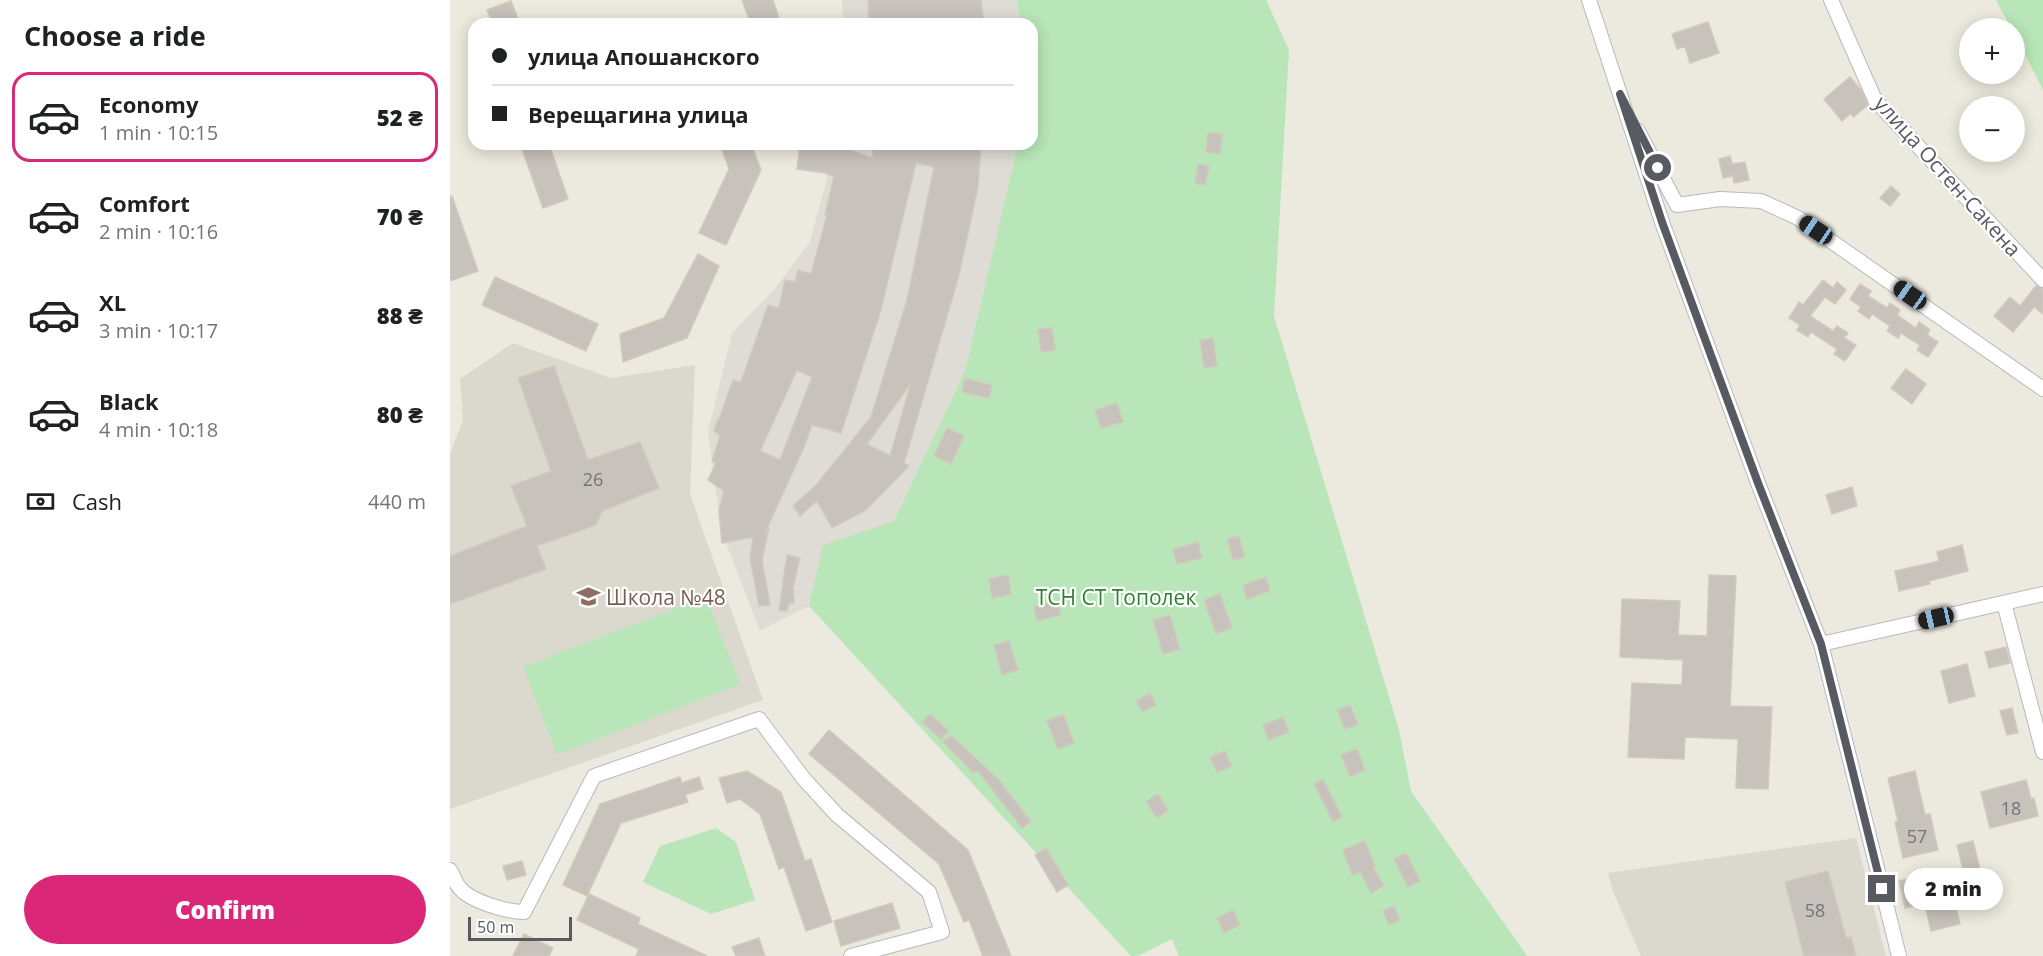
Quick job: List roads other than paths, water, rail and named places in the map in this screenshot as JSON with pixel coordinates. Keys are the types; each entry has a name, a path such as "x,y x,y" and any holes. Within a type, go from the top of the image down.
{"street":[{"path":"1589,0 1662,222 1758,483 1821,644 1899,956"},
{"name":"улица Остен-Сакена","path":"1831,0 1875,99 2043,280"},
{"path":"1620,94 1677,205 1720,199 1761,201 1798,218 2043,389"},
{"path":"1821,644 2043,594"},
{"path":"2004,603 2043,752"},
{"path":"450,870 460,889 478,900 513,912 524,912 594,776 759,719 804,779 837,815 929,892 942,932 851,956"}],"place":[{"name":"Школа №48","path":"588,597"}],"park label":[{"name":"ТСН СТ Тополек","path":"1116,597"}]}
